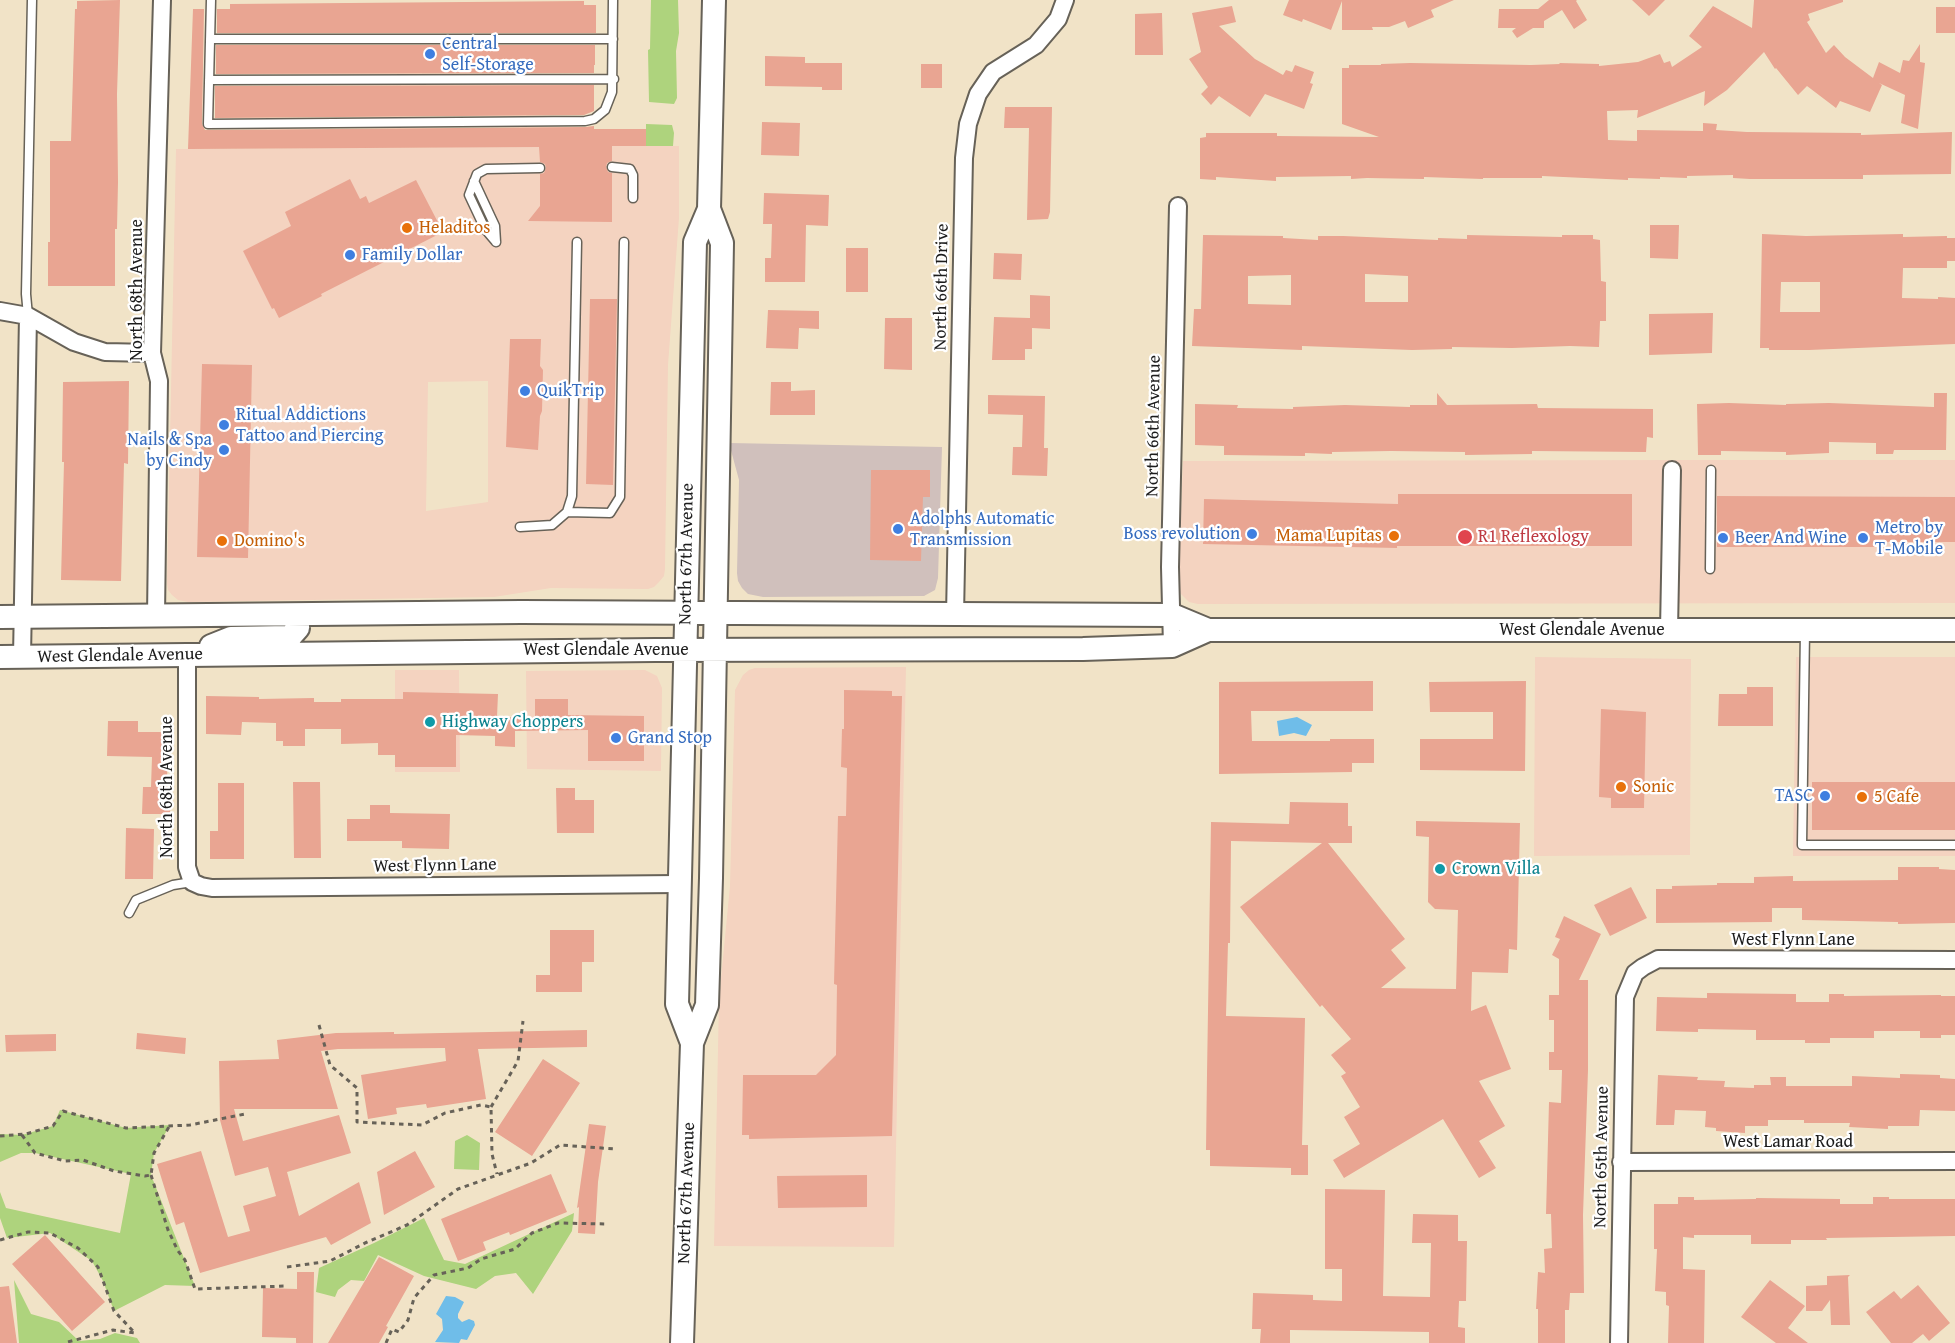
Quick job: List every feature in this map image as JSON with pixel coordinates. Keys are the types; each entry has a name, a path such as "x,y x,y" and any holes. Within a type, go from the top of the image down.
{"main road":[{"name":"North 67th Avenue","path":"693,1043 677,1004 684,650 695,242 709,209 714,0"},
{"name":"North 67th Avenue","path":"682,1343 693,1043 707,1005 722,243 709,209"},
{"name":"West Glendale Avenue","path":"11,617 520,612 1172,615 1208,630 1955,630"},
{"path":"187,654 231,638 290,637 298,628 298,615"},
{"name":"West Glendale Avenue","path":"11,657 684,650 1083,649 1172,646 1208,630"}],"street":[{"name":"North 68th Avenue","path":"156,616 159,381 152,353 162,0"},
{"name":"North 66th Drive","path":"955,615 964,158 968,124 978,94 993,72 1036,45 1058,20 1065,0"},
{"name":"North 66th Avenue","path":"1172,646 1170,567 1178,206"},
{"path":"0,311 28,316 74,342 105,352 152,353"},
{"path":"11,657 11,617 28,316"},
{"path":"1669,630 1672,471"},
{"name":"North 68th Avenue","path":"187,654 186,847 187,867 192,882"},
{"name":"West Flynn Lane","path":"192,882 212,888 680,884"},
{"name":"West Flynn Lane","path":"1635,973 1642,966 1658,959 1955,960"},
{"name":"North 65th Avenue","path":"1619,1343 1625,997 1635,973"},
{"name":"West Lamar Road","path":"1621,1162 1955,1161"}],"lane":[{"path":"28,316 26,294 32,0"},
{"path":"211,0 208,124 585,121 606,110 612,92 614,79 613,0"},
{"path":"210,39 613,39"},
{"path":"209,80 614,79"},
{"path":"612,167 630,169 633,175 633,198"},
{"path":"496,243 485,229 469,195 477,174 486,169 540,168"},
{"path":"520,527 552,525 567,512 572,496 577,242"},
{"path":"567,512 610,513 620,497 624,242"},
{"path":"1710,569 1711,470"},
{"path":"1805,630 1802,845 1955,845"},
{"path":"129,913 136,900 173,885 192,882"}],"path":[{"path":"497,1174 492,1154 491,1107 518,1061 523,1021"},
{"path":"319,1025 330,1065 357,1088 357,1122 422,1125 445,1113 481,1106 491,1107"},
{"path":"0,1136 22,1135 53,1126 63,1111 126,1128 190,1125 245,1114"},
{"path":"170,1125 154,1153 151,1175 168,1230 185,1260 195,1289 287,1286"},
{"path":"22,1135 35,1153 65,1161 83,1160 114,1172 151,1175"},
{"path":"287,1267 330,1261 407,1225 458,1189 531,1162 560,1145 615,1149"},
{"path":"386,1343 392,1329 399,1332 408,1320 414,1298 434,1275 468,1268 481,1259 515,1249 532,1233 558,1223 608,1224"},
{"path":"0,1240 28,1232 50,1233 78,1248 98,1267 114,1311 135,1333 113,1329 64,1343"}],"shaded area":[{"path":"679,146 679,218 668,365 665,569 664,576 659,582 648,589 551,588 494,597 188,602 178,600 172,595 167,583 176,149","holes":["488,381 488,502 426,511 428,382"]},
{"path":"729,443 942,447 938,578 935,590 924,596 763,597 748,594 738,581 739,480"},
{"path":"1955,460 1955,603 1198,604 1189,602 1178,591 1183,461"},
{"path":"1535,657 1691,659 1690,855 1534,856"},
{"path":"1796,657 1955,657 1955,856 1793,856"},
{"path":"906,667 894,1247 714,1246 719,999 730,886 735,690 743,675 755,668"},
{"path":"395,670 459,670 460,772 395,772"},
{"path":"645,670 657,676 662,688 661,771 527,769 526,671"}],"green space":[{"path":"651,0 678,0 677,98 674,104 649,102 648,50 650,49"},
{"path":"646,124 672,125 673,146 646,146"},
{"path":"60,1110 126,1128 170,1125 154,1153 151,1175 195,1286 165,1285 114,1311 103,1281 92,1261 50,1233 7,1238 0,1218 0,1192 6,1208 120,1233 131,1174 35,1153 21,1153 0,1162 0,1134 22,1135 53,1126"},
{"path":"467,1135 480,1143 479,1170 454,1169 455,1141"},
{"path":"574,1213 572,1231 533,1294 516,1273 495,1276 476,1289 424,1276 378,1255 364,1281 351,1280 338,1290 335,1297 316,1292 319,1268 424,1218 444,1260 465,1264"},
{"path":"14,1280 31,1314 59,1322 79,1341 100,1339 115,1333 137,1338 140,1343 19,1343"}],"water":[{"path":"1297,717 1312,725 1306,736 1294,733 1279,736 1277,721"},
{"path":"446,1296 455,1297 464,1302 458,1314 462,1322 469,1319 474,1321 475,1325 467,1340 461,1339 459,1343 435,1342 443,1330 442,1319 436,1314"}],"building":[{"path":"120,0 115,286 48,286 50,141 71,141 77,1"},
{"path":"1289,0 1454,0 1431,10 1434,17 1408,28 1405,21 1389,27 1372,27 1373,30 1342,30 1342,1 1331,30 1303,19 1302,22 1283,15"},
{"path":"1549,0 1577,0 1587,20 1574,29 1562,10 1544,21 1544,28 1533,28 1517,38 1512,31 1516,28 1498,28 1499,9 1538,9"},
{"path":"1632,0 1665,0 1649,16"},
{"path":"1754,0 1843,0 1843,2 1808,14 1810,20 1807,22 1826,53 1834,45 1845,57 1873,78 1879,62 1900,73 1903,60 1909,61 1920,44 1920,62 1925,63 1918,129 1901,123 1905,95 1879,83 1882,85 1870,112 1840,101 1836,108 1807,86 1798,95 1775,69 1764,52 1727,90 1704,106 1705,91 1637,118 1638,110 1607,111 1608,140 1637,141 1637,130 1703,131 1703,123 1717,124 1716,130 1747,132 1861,133 1861,135 1952,132 1951,174 1863,175 1863,179 1750,179 1733,178 1733,175 1660,177 1660,179 1628,178 1628,180 1542,176 1542,178 1483,179 1276,177 1276,181 1216,177 1216,180 1200,179 1200,138 1206,137 1206,133 1379,137 1342,124 1342,68 1349,68 1349,65 1559,63 1599,64 1599,66 1638,62 1660,54 1664,63 1670,61 1672,67 1702,47 1689,36 1713,6 1752,28"},
{"path":"584,1 584,5 596,5 596,33 217,33 217,9 230,9 230,4"},
{"path":"1232,6 1236,22 1219,26 1255,59 1283,75 1286,70 1292,72 1295,65 1314,72 1310,83 1313,84 1304,109 1265,94 1250,117 1219,96 1211,105 1201,94 1208,87 1189,59 1201,52 1192,13"},
{"path":"1936,7 1955,7 1955,33 1936,33"},
{"path":"193,9 204,9 202,124 205,130 594,126 594,129 646,129 646,146 612,146 612,161 607,163 606,167 608,172 612,173 612,222 528,221 540,206 540,174 544,173 546,168 545,164 540,162 539,147 188,149"},
{"path":"1162,13 1163,55 1135,55 1135,14"},
{"path":"216,45 595,45 595,65 594,73 216,74"},
{"path":"765,56 805,57 805,63 842,63 842,90 822,90 822,87 765,86"},
{"path":"921,64 942,64 942,88 921,88"},
{"path":"594,85 594,111 584,115 215,118 215,86"},
{"path":"1005,107 1052,107 1048,219 1027,220 1029,128 1004,128"},
{"path":"762,122 800,123 799,156 761,155"},
{"path":"350,179 360,199 366,196 369,203 416,180 443,232 279,318 274,308 272,309 243,251 291,226 285,212"},
{"path":"764,193 829,195 828,226 806,225 805,282 765,282 765,258 771,258 772,224 763,224"},
{"path":"1650,225 1679,225 1678,259 1650,258"},
{"path":"1762,234 1806,236 1903,234 1903,237 1947,236 1947,238 1955,238 1955,261 1947,261 1947,268 1903,268 1902,298 1955,298 1955,344 1809,350 1760,348","holes":["1781,282 1820,282 1820,312 1780,312"]},
{"path":"1203,235 1283,236 1283,238 1318,240 1318,236 1343,236 1438,240 1438,238 1467,239 1467,235 1562,237 1562,235 1593,235 1593,239 1600,240 1601,281 1606,282 1606,321 1600,321 1599,347 1452,347 1452,349 1412,350 1302,346 1302,350 1192,346 1194,309 1201,309","holes":["1365,274 1408,276 1408,302 1365,302","1291,275 1291,305 1248,304 1248,276"]},
{"path":"846,248 868,248 868,292 846,292"},
{"path":"994,253 1022,254 1021,280 993,279"},
{"path":"1030,295 1050,296 1050,329 1032,328 1032,349 1025,349 1025,360 992,360 994,317 1030,318"},
{"name":"QuikTrip","path":"590,299 617,299 613,485 586,484"},
{"path":"768,310 819,311 819,329 799,328 798,349 766,348"},
{"path":"1713,313 1712,353 1649,355 1649,314"},
{"path":"885,318 912,318 912,370 884,369"},
{"name":"QuikTrip","path":"510,339 541,339 542,411 538,450 506,447"},
{"path":"202,364 252,365 248,558 197,557"},
{"path":"129,381 128,464 124,463 121,581 61,580 64,462 62,462 63,382"},
{"path":"771,382 791,382 791,391 815,390 815,415 770,415"},
{"path":"1437,393 1447,405 1537,404 1538,408 1653,409 1653,438 1647,437 1646,452 1532,451 1532,454 1465,455 1465,452 1391,451 1305,453 1305,456 1224,455 1224,446 1195,445 1195,404 1238,405 1237,408 1293,409 1293,407 1345,405 1410,407 1410,405 1437,405"},
{"path":"1934,393 1947,393 1946,450 1894,450 1893,454 1876,454 1876,443 1829,442 1829,453 1786,455 1786,452 1721,451 1721,455 1698,455 1697,404 1829,403 1934,407"},
{"path":"988,395 1045,396 1044,448 1048,448 1047,476 1012,475 1013,447 1022,447 1023,415 988,414"},
{"path":"871,470 930,470 930,497 923,497 921,561 870,560"},
{"path":"1398,494 1632,494 1632,546 1397,546 1397,548 1203,544 1204,499 1398,504"},
{"path":"1717,496 1955,497 1955,542 1875,542 1875,547 1717,547"},
{"path":"1373,681 1373,711 1251,711 1252,741 1374,739 1374,763 1352,763 1352,772 1219,774 1219,682"},
{"path":"1526,681 1525,771 1420,770 1420,739 1493,739 1493,712 1430,712 1429,682"},
{"path":"1747,687 1773,687 1773,726 1718,726 1719,694 1747,694"},
{"path":"844,690 892,691 892,696 902,696 892,1136 749,1139 749,1135 742,1135 743,1075 816,1075 836,1055 837,985 834,984 838,816 846,816 847,768 841,767"},
{"path":"403,692 498,694 497,717 535,718 535,699 568,699 568,715 644,716 644,761 588,761 588,730 515,731 515,747 495,746 495,736 456,735 456,767 395,767 395,755 378,755 378,743 341,744 341,729 305,729 305,746 283,746 283,741 276,741 276,723 242,722 241,735 206,734 206,696 259,697 259,699 314,698 314,702 341,702 341,699 403,699"},
{"path":"1601,709 1646,712 1644,808 1611,808 1611,798 1599,797"},
{"path":"108,721 138,721 138,732 168,732 167,787 171,787 170,814 142,814 143,787 151,787 152,757 107,756"},
{"path":"293,782 320,782 321,858 294,858"},
{"path":"1812,782 1955,782 1955,830 1812,830"},
{"path":"218,783 244,783 244,859 210,859 210,831 218,831"},
{"path":"556,788 575,788 575,800 594,800 594,833 557,833"},
{"path":"1290,802 1348,803 1348,826 1352,826 1352,843 1328,843 1405,939 1391,950 1406,968 1381,988 1456,989 1458,910 1435,909 1428,902 1429,837 1416,836 1416,821 1520,823 1517,950 1509,949 1508,973 1472,972 1471,1011 1486,1005 1511,1069 1479,1081 1505,1126 1479,1141 1496,1168 1479,1178 1443,1119 1344,1178 1333,1160 1360,1144 1344,1117 1360,1107 1341,1076 1346,1073 1331,1055 1351,1039 1322,1005 1320,1007 1240,907 1322,843 1231,841 1230,943 1228,943 1226,1016 1305,1018 1302,1145 1308,1145 1308,1175 1291,1175 1291,1168 1210,1166 1210,1150 1206,1150 1211,822 1289,824"},
{"path":"370,805 390,805 390,813 450,814 449,849 402,848 402,841 347,841 347,819 370,819"},
{"path":"126,828 154,829 153,879 125,879"},
{"path":"1898,867 1939,867 1939,869 1955,870 1955,923 1898,924 1898,922 1802,920 1802,908 1772,908 1772,922 1656,923 1656,889 1672,889 1672,886 1717,885 1717,883 1754,883 1754,877 1793,876 1793,881 1898,880"},
{"path":"1631,887 1647,918 1610,936 1594,905"},
{"path":"1564,916 1601,934 1579,980 1588,980 1588,1070 1583,1215 1584,1293 1570,1293 1569,1310 1565,1310 1565,1343 1538,1343 1538,1309 1536,1309 1538,1272 1545,1273 1544,1249 1552,1248 1551,1214 1546,1214 1549,1102 1561,1103 1562,1070 1549,1070 1549,1052 1554,1052 1554,1020 1549,1020 1549,995 1559,995 1559,959 1552,955 1560,939 1555,937"},
{"path":"550,930 594,930 594,962 582,962 582,992 536,992 536,975 550,975"},
{"path":"1707,993 1796,994 1796,1002 1829,1002 1829,994 1955,996 1955,1035 1920,1038 1920,1031 1874,1031 1874,1038 1830,1038 1830,1043 1805,1043 1805,1040 1756,1040 1756,1030 1656,1031 1657,997 1707,998"},
{"path":"587,1030 587,1047 478,1049 486,1099 427,1108 426,1104 396,1108 397,1114 368,1119 361,1075 446,1061 445,1048 321,1051 338,1109 234,1109 243,1141 339,1115 351,1153 287,1172 299,1216 359,1182 371,1223 331,1245 326,1237 200,1273 184,1222 176,1225 157,1164 201,1151 228,1237 250,1231 243,1206 276,1196 268,1167 235,1176 220,1120 219,1061 279,1059 277,1040 336,1033"},
{"path":"137,1033 186,1038 185,1054 136,1049"},
{"path":"56,1034 56,1051 6,1052 5,1035"},
{"path":"543,1059 580,1083 532,1156 495,1132"},
{"path":"1900,1074 1940,1075 1940,1078 1955,1079 1955,1111 1920,1110 1919,1126 1888,1126 1888,1129 1849,1127 1850,1123 1768,1120 1768,1126 1745,1126 1745,1133 1716,1131 1716,1128 1705,1127 1706,1111 1675,1110 1674,1125 1656,1125 1658,1075 1698,1077 1697,1080 1725,1081 1724,1087 1754,1088 1754,1085 1771,1085 1770,1077 1786,1077 1786,1086 1852,1086 1852,1076 1900,1078"},
{"path":"589,1124 606,1126 598,1182 595,1234 578,1233 579,1207 577,1208"},
{"path":"415,1151 435,1187 384,1215 377,1172"},
{"path":"551,1174 567,1212 510,1235 509,1232 483,1242 486,1250 458,1261 441,1219"},
{"path":"867,1175 867,1207 778,1208 777,1176"},
{"path":"1325,1189 1385,1190 1383,1296 1430,1297 1431,1243 1412,1243 1413,1214 1458,1215 1458,1241 1467,1241 1466,1301 1459,1301 1458,1327 1465,1328 1465,1343 1429,1343 1429,1332 1290,1330 1290,1343 1260,1343 1261,1329 1252,1329 1253,1293 1313,1295 1313,1300 1342,1301 1342,1269 1325,1269"},
{"path":"1678,1197 1694,1197 1694,1200 1840,1199 1840,1204 1873,1204 1873,1197 1955,1199 1955,1236 1826,1238 1827,1240 1791,1240 1791,1244 1751,1244 1751,1235 1683,1237 1683,1269 1705,1270 1704,1343 1668,1343 1669,1306 1666,1305 1666,1292 1655,1291 1657,1249 1654,1249 1654,1204 1678,1204"},
{"path":"45,1235 105,1302 72,1331 12,1264"},
{"path":"379,1257 414,1276 379,1343 328,1343"},
{"path":"297,1272 314,1272 313,1343 296,1343 296,1338 262,1337 263,1288 297,1289"},
{"path":"1850,1275 1848,1277 1850,1325 1831,1325 1830,1300 1822,1311 1806,1311 1806,1286 1827,1285 1827,1276"},
{"path":"1770,1280 1805,1306 1788,1328 1808,1343 1776,1343 1741,1317"},
{"path":"1918,1285 1950,1323 1929,1341 1923,1334 1912,1343 1891,1343 1866,1312 1894,1291 1901,1299"},
{"path":"9,1286 17,1343 0,1343 0,1287"}],"place":[{"name":"Central Self-Storage","path":"430,54"},
{"name":"Heladitos","path":"407,228"},
{"name":"Family Dollar","path":"350,255"},
{"name":"QuikTrip","path":"525,391"},
{"name":"Ritual Addictions Tattoo and Piercing","path":"224,425"},
{"name":"Nails & Spa by Cindy","path":"224,450"},
{"name":"Adolphs Automatic Transmission","path":"898,529"},
{"name":"Boss revolution","path":"1252,534"},
{"name":"Mama Lupitas","path":"1394,536"},
{"name":"R1 Reflexology","path":"1465,537"},
{"name":"Beer And Wine","path":"1723,538"},
{"name":"Metro by T-Mobile","path":"1863,538"},
{"name":"Domino's","path":"222,541"},
{"name":"Highway Choppers","path":"430,722"},
{"name":"Grand Stop","path":"616,738"},
{"name":"Sonic","path":"1621,787"},
{"name":"TASC","path":"1825,796"},
{"name":"5 Cafe","path":"1862,797"},
{"name":"Crown Villa","path":"1440,869"}]}
